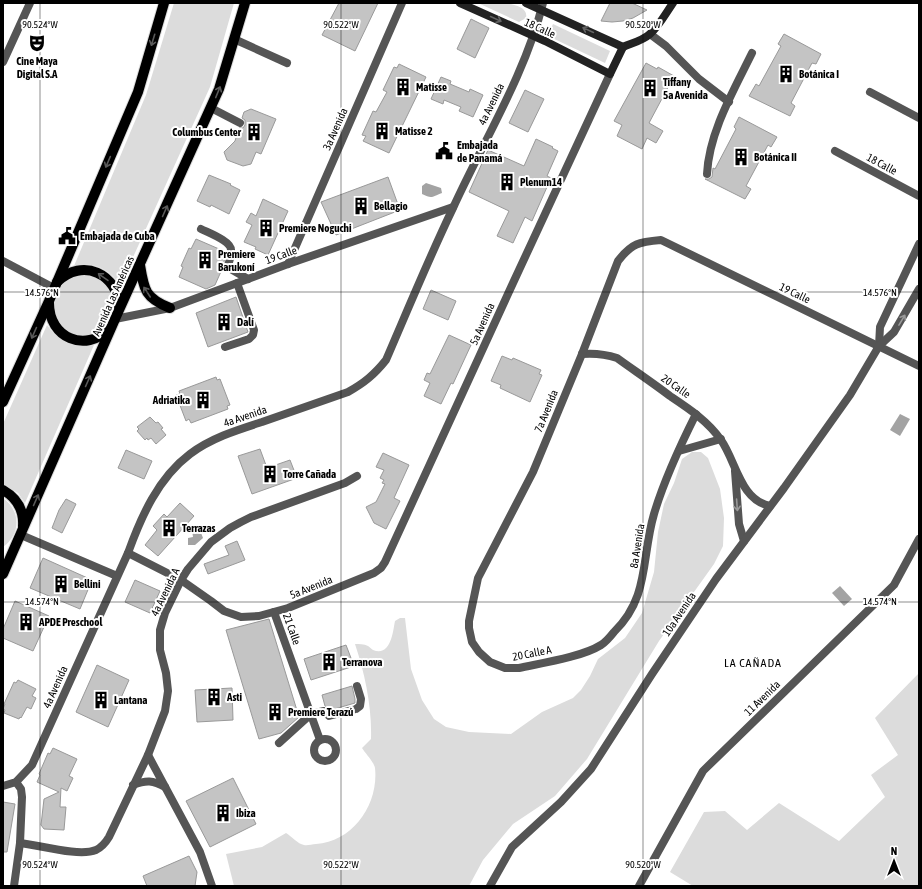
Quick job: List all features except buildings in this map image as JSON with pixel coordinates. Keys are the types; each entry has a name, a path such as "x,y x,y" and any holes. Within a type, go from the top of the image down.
{"main road":[{"path":"3,402 49,301 138,92 164,3"},
{"name":"Avenida Las Américas","path":"3,574 115,319 211,108 219,89 245,3"},
{"path":"140,265 145,289 150,297 157,303 170,308"},
{"path":"49,301 49,311 55,325 66,336 75,340 85,341 104,335 115,319 119,301 117,292 106,278 98,273 90,271 67,274 55,286"},
{"path":"3,490 13,497 20,506 23,518 22,532"},
{"path":"3,554 16,545"}],"street":[{"path":"3,62 30,3"},
{"name":"3a Avenida","path":"288,264 402,3"},
{"name":"18 Calle","path":"460,3 545,41 610,74"},
{"name":"18 Calle","path":"526,3 543,6 623,47"},
{"path":"623,47 650,34 673,3"},
{"name":"4a Avenida","path":"16,782 32,765 128,553 141,519 162,483 189,454 205,444 225,434 348,392 362,384 376,372 386,360 453,208 511,90 543,6"},
{"path":"650,34 666,46 699,79 729,102"},
{"path":"234,39 287,63"},
{"name":"5a Avenida","path":"274,612 288,608 374,573 381,568 385,562 623,47"},
{"path":"707,174 708,158 712,142 752,53"},
{"path":"870,92 919,118"},
{"path":"211,108 240,123"},
{"name":"18 Calle","path":"835,151 919,196"},
{"name":"19 Calle","path":"115,319 170,308 288,264 453,208"},
{"path":"201,229 227,242 232,251 228,266 229,268 248,279"},
{"name":"19 Calle","path":"661,240 919,366"},
{"name":"7a Avenida","path":"470,614 478,578 533,472 582,354 618,261 634,244 661,240"},
{"name":"10a Avenida","path":"879,346 880,327 919,244"},
{"path":"3,261 55,286"},
{"path":"225,346 249,339 253,335 252,324 237,283"},
{"name":"10a Avenida","path":"490,886 512,847 562,802 591,769 652,674 744,540 850,395 879,346 894,332 919,289"},
{"name":"20 Calle","path":"582,354 607,354 617,358 696,414 721,439 749,493 762,504 770,506"},
{"name":"8a Avenida","path":"607,639 624,622 636,601 643,578 653,516 659,497 696,414"},
{"path":"679,451 721,439"},
{"name":"20 Calle","path":"735,468 739,524 744,540"},
{"name":"4a Avenida A","path":"20,843 80,852 95,850 102,846 109,837 148,754 168,700 168,682 160,650 160,630 165,613 188,569 211,542 230,528 251,517 345,483 357,476"},
{"path":"22,532 117,576"},
{"name":"11 Avenida","path":"639,886 703,771 894,585 919,539"},
{"name":"21 Calle","path":"128,553 181,580 224,611 231,614 241,617 249,617 274,612 320,740"},
{"name":"20 Calle A","path":"470,614 470,636 478,652 490,662 505,668 519,668 583,653 602,644 607,639"},
{"path":"279,743 311,714 324,711 329,716 356,709 360,706 361,699 357,686"},
{"path":"148,754 200,852 212,886"},
{"path":"133,785 152,780 166,787"},
{"path":"3,786 16,782 21,789 20,843 14,886"}],"shaded area":[{"path":"174,3 234,3 210,87 120,286 112,275 101,268 88,265 74,266 146,95"},
{"path":"478,3 515,5 522,8 526,12 526,18 519,22"},
{"path":"553,24 610,51 605,63 548,36"},
{"path":"426,183 441,188 442,193 432,197 422,194 422,186"},
{"path":"84,275 101,280 106,284 110,289 115,306 110,323 106,328 101,332 84,337 67,332 62,328 58,323 53,306 58,289 62,284 67,280"},
{"path":"47,325 57,336 68,343 80,346 94,345 25,503 18,493 3,484 3,424"},
{"path":"900,414 910,419 900,436 890,430"},
{"path":"692,452 701,452 708,458 720,489 724,518 723,546 714,564 659,641 587,759 555,796 513,824 483,860 469,886 234,886 226,854 262,847 286,833 299,843 305,845 329,842 352,829 361,819 373,795 375,768 362,748 371,739 371,727 365,679 355,644 369,646 373,650 384,650 390,642 395,621 400,618 405,618 411,669 422,700 434,719 446,727 469,732 511,734 542,712 573,698 581,690 590,676 598,659 625,638 642,613 654,572 658,532 664,504 674,483 682,459"},
{"path":"3,498 9,503 16,516 16,529 9,542 3,547"},
{"path":"198,525 203,538 195,545 188,545 188,538 193,537 192,530"},
{"path":"840,586 852,599 844,606 832,593"},
{"path":"919,673 919,886 693,886 670,872 704,812 725,811 747,830 779,803 839,841 885,797 871,775 898,755 875,718"}],"place":[{"name":"Cine Maya Digital S.A","path":"37,43"},
{"name":"Botánica I","path":"786,74"},
{"name":"Matisse","path":"403,87"},
{"name":"Tiffany 5a Avenida","path":"650,88"},
{"name":"Matisse 2","path":"382,131"},
{"name":"Columbus Center","path":"254,132"},
{"name":"Embajada de Panamá","path":"444,151"},
{"name":"Botánica II","path":"741,157"},
{"name":"Plenum14","path":"507,182"},
{"name":"Bellagio","path":"361,206"},
{"name":"Premiere Noguchi","path":"266,228"},
{"name":"Embajada de Cuba","path":"67,236"},
{"name":"Premiere Barukoní","path":"205,260"},
{"name":"Dalí","path":"224,322"},
{"name":"Adriatika","path":"203,400"},
{"name":"Torre Cañada","path":"270,474"},
{"name":"Terrazas","path":"169,528"},
{"name":"Bellini","path":"61,584"},
{"name":"APDE Preschool","path":"26,622"},
{"name":"Terranova","path":"329,662"},
{"name":"Asti","path":"214,697"},
{"name":"Lantana","path":"101,700"},
{"name":"Premiere Terazú","path":"275,712"},
{"name":"Ibiza","path":"223,813"}],"district":[{"name":"LA CAÑADA","path":"753,663"}]}
